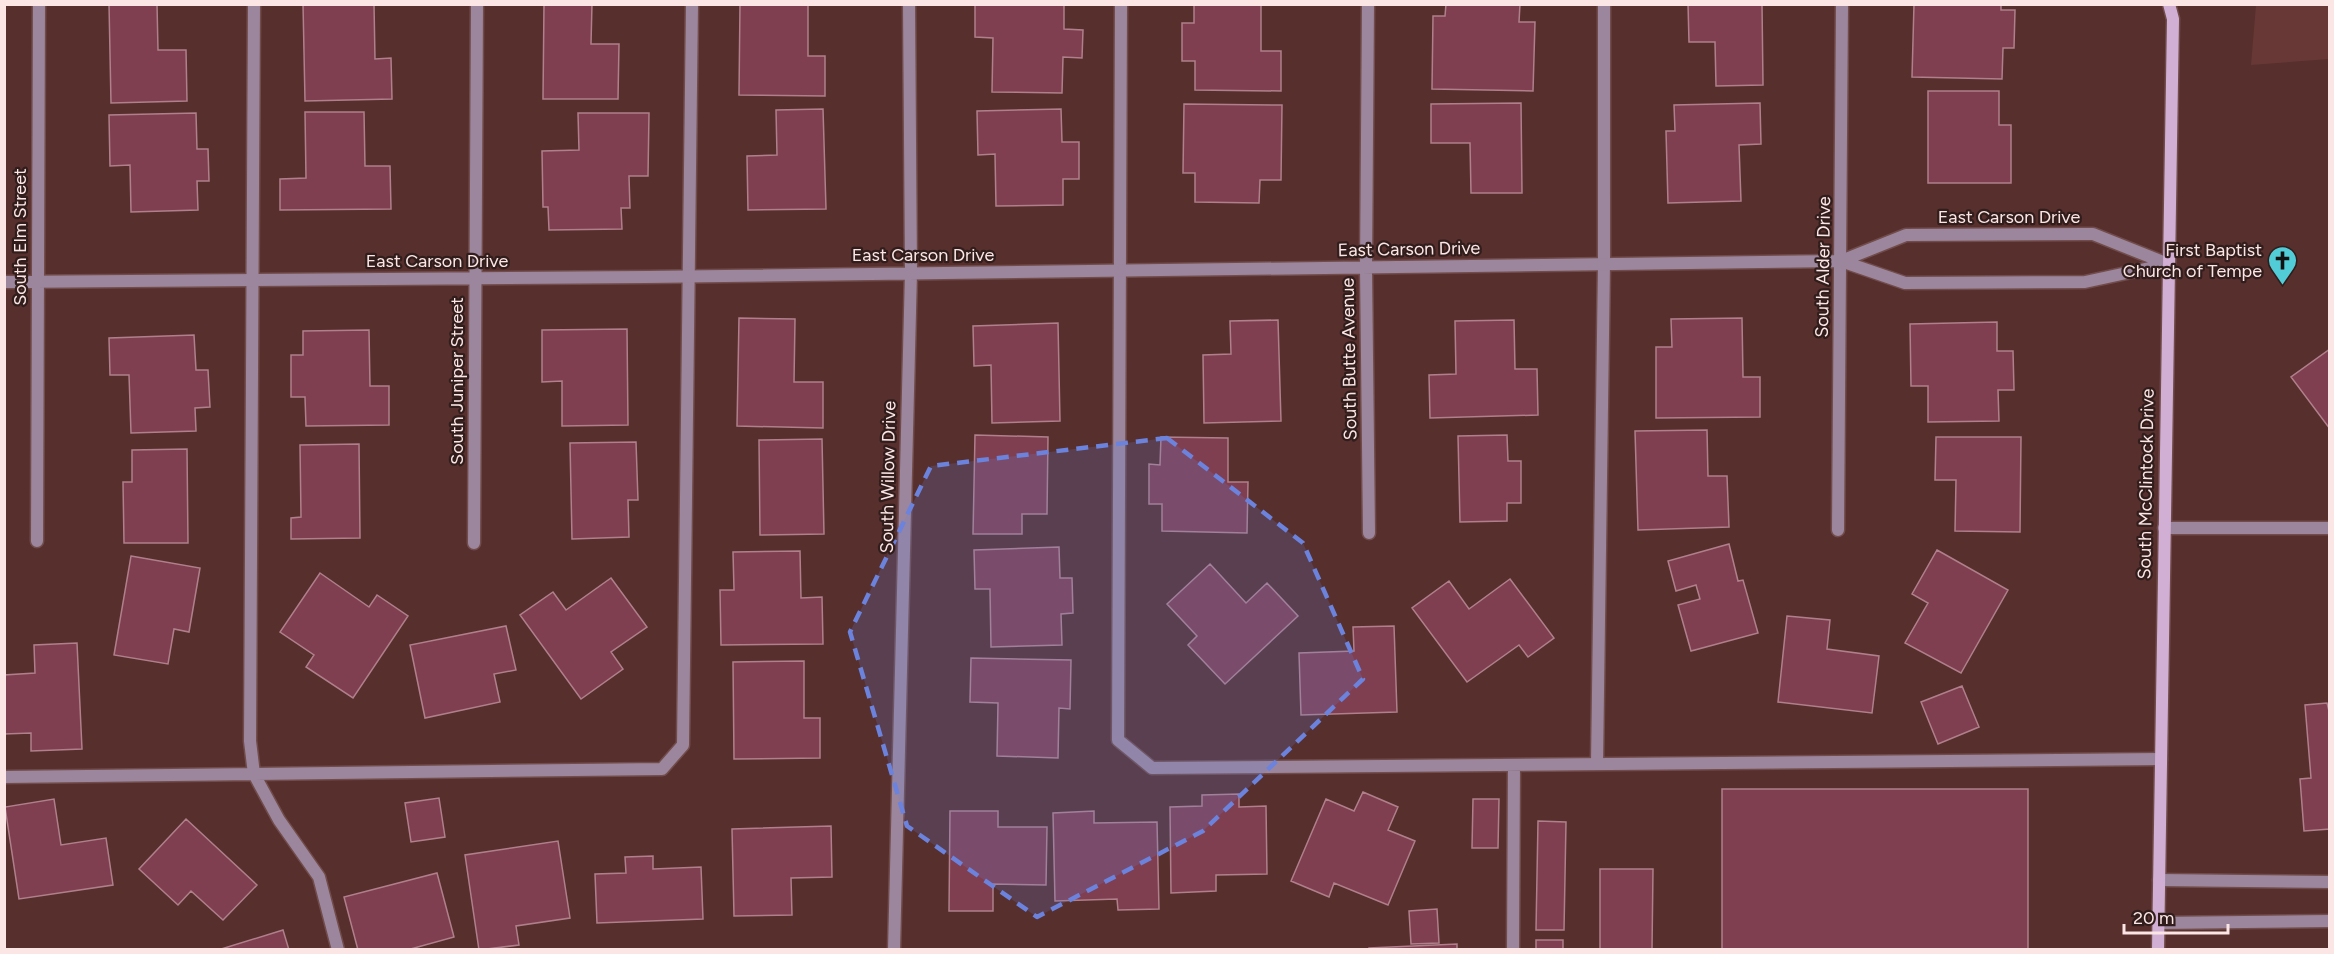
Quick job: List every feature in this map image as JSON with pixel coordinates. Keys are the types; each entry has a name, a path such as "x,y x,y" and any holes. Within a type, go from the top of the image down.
{"main road":[{"name":"South McClintock Drive","path":"2158,950 2173,19 2169,4"},
{"name":"South McClintock Drive","path":"2173,19 2179,4"}],"street":[{"name":"South Elm Street","path":"37,541 39,4"},
{"path":"254,4 250,741 254,774 279,820 319,877 338,950"},
{"name":"South Juniper Street","path":"474,543 477,4"},
{"path":"4,777 662,769 683,745 692,4"},
{"name":"South Willow Drive","path":"894,950 911,272 909,4"},
{"path":"1121,4 1118,271 1118,740 1152,768 2161,759"},
{"name":"South Butte Avenue","path":"1368,4 1366,268 1369,533"},
{"path":"1597,764 1604,264 1604,4"},
{"name":"South Alder Drive","path":"1838,530 1842,4"},
{"name":"East Carson Drive","path":"1841,261 1906,235 2093,234 2168,264"},
{"name":"East Carson Drive","path":"4,282 689,276 1841,261 1905,283 2085,282 2168,264"},
{"path":"2164,528 2330,528"},
{"path":"1513,950 1514,765"},
{"path":"2159,880 2330,882"},
{"path":"2158,923 2330,921"}],"highlighted area":[{"path":"1167,438 1303,543 1363,679 1203,831 1037,917 907,826 850,632 931,466"}],"shaded area":[{"path":"2256,5 2329,5 2329,59 2251,65"}],"building":[{"path":"109,4 157,4 158,50 186,50 187,101 111,103"},
{"path":"303,4 374,4 375,59 391,58 392,99 305,101"},
{"path":"544,4 592,4 591,44 619,44 618,99 543,99"},
{"path":"740,4 808,4 808,56 825,56 825,96 739,95"},
{"path":"975,4 1064,4 1064,29 1083,30 1082,58 1063,57 1062,93 992,92 993,38 975,37"},
{"path":"1194,4 1261,4 1261,51 1281,51 1281,91 1195,90 1195,61 1182,61 1182,23 1194,23"},
{"path":"1446,4 1520,4 1519,22 1535,22 1533,91 1432,89 1433,16 1445,16"},
{"path":"1688,4 1762,4 1763,85 1716,86 1715,42 1689,42"},
{"path":"1914,4 2001,4 2001,10 2015,10 2014,48 2003,48 2002,79 1912,77"},
{"path":"1928,91 1999,91 1999,125 2011,125 2011,183 1928,183"},
{"path":"1521,103 1522,193 1471,193 1470,143 1431,143 1431,104"},
{"path":"1760,103 1761,144 1739,145 1741,201 1668,203 1666,131 1675,131 1674,105"},
{"path":"1184,104 1282,105 1281,180 1260,180 1259,203 1195,202 1195,173 1183,173"},
{"path":"823,109 826,209 748,210 747,156 777,155 776,110"},
{"path":"1061,109 1062,142 1079,142 1079,179 1063,179 1063,205 996,206 995,154 978,155 977,111"},
{"path":"305,112 364,112 365,166 390,166 391,209 280,210 280,179 306,178"},
{"path":"196,113 197,149 208,149 209,181 197,181 198,210 131,212 130,165 110,166 109,115"},
{"path":"578,113 649,113 648,176 629,176 630,208 621,208 622,229 549,230 548,207 543,207 542,151 579,150"},
{"path":"739,318 795,319 794,382 823,382 823,428 737,426"},
{"path":"1742,318 1743,377 1760,377 1760,417 1656,418 1656,347 1672,347 1671,319"},
{"path":"1278,320 1281,421 1204,423 1203,355 1231,354 1230,321"},
{"path":"1514,320 1515,369 1537,369 1538,415 1430,418 1429,375 1456,374 1455,321"},
{"path":"1997,322 1997,351 2013,351 2014,390 1998,390 1999,421 1928,422 1928,386 1911,386 1910,324"},
{"path":"1058,323 1060,421 992,423 991,365 974,366 973,326"},
{"path":"627,329 628,425 562,426 562,381 542,382 542,330"},
{"path":"369,330 370,386 389,386 389,425 306,426 305,397 291,397 291,355 303,355 303,331"},
{"path":"194,335 196,370 208,370 210,407 195,408 196,431 131,433 129,375 110,375 109,338"},
{"path":"2330,349 2330,429 2291,377"},
{"path":"1707,430 1708,476 1727,476 1729,527 1638,530 1635,431"},
{"path":"975,435 1048,437 1047,514 1022,514 1022,534 973,534"},
{"path":"1507,435 1508,461 1521,461 1521,503 1507,503 1507,521 1460,522 1458,436"},
{"path":"1161,437 1228,438 1228,482 1248,482 1247,533 1162,531 1162,504 1149,504 1149,464 1160,465"},
{"path":"1936,437 2021,437 2020,532 1955,531 1956,480 1935,480"},
{"path":"822,439 824,534 760,535 759,440"},
{"path":"636,442 638,500 628,500 629,537 572,539 570,443"},
{"path":"359,444 360,538 291,539 291,518 301,517 300,445"},
{"path":"187,449 188,543 124,543 123,482 132,482 132,450"},
{"path":"1729,544 1738,581 1743,580 1758,633 1691,651 1678,605 1700,599 1696,585 1676,591 1668,561"},
{"path":"1059,547 1060,578 1072,578 1073,613 1061,614 1062,645 991,647 990,589 975,589 974,550"},
{"path":"1937,550 2008,590 1961,673 1905,643 1928,603 1912,594"},
{"path":"800,551 801,598 822,597 823,644 721,645 720,590 734,590 733,552"},
{"path":"131,556 200,568 189,632 174,629 168,664 114,655"},
{"path":"1210,564 1246,603 1267,583 1298,616 1225,684 1188,645 1197,636 1167,604"},
{"path":"320,573 369,607 377,595 408,616 353,698 306,667 314,655 280,632"},
{"path":"611,578 647,627 611,652 623,669 581,699 520,615 553,592 566,610"},
{"path":"1510,579 1554,638 1528,657 1519,645 1467,682 1412,608 1449,581 1469,609"},
{"path":"1787,616 1830,620 1827,649 1879,656 1872,713 1778,702"},
{"path":"506,626 516,670 494,674 500,702 425,718 410,645"},
{"path":"1394,626 1397,712 1301,715 1299,653 1354,651 1353,627"},
{"path":"77,643 82,749 31,751 31,733 4,734 4,675 35,673 34,645"},
{"path":"971,658 1071,660 1070,709 1059,708 1058,758 997,756 998,703 970,702"},
{"path":"804,661 804,718 820,718 820,758 734,759 733,662"},
{"path":"1962,686 1979,727 1938,744 1921,702"},
{"path":"2327,703 2330,715 2330,829 2304,831 2300,779 2311,778 2305,705"},
{"path":"1722,789 2028,789 2028,950 1722,950"},
{"path":"1363,792 1398,807 1388,830 1415,841 1388,905 1334,883 1329,897 1291,881 1326,799 1354,811"},
{"path":"1239,794 1239,807 1266,806 1267,874 1216,875 1216,891 1171,893 1170,807 1202,806 1202,795"},
{"path":"439,798 445,837 411,842 405,803"},
{"path":"54,799 61,845 106,838 113,885 19,899 5,807"},
{"path":"1473,799 1499,799 1498,848 1472,848"},
{"path":"950,811 998,811 998,827 1047,827 1046,885 993,884 993,911 949,911"},
{"path":"1094,811 1094,823 1157,822 1159,909 1118,910 1117,899 1055,901 1053,813"},
{"path":"186,819 257,885 223,920 191,891 178,905 139,869"},
{"path":"1538,821 1566,822 1564,930 1536,930"},
{"path":"831,826 832,877 791,878 792,915 734,916 732,829"},
{"path":"558,841 570,918 516,926 519,945 479,950 465,855"},
{"path":"653,856 653,869 701,867 703,919 597,923 595,874 626,873 625,857"},
{"path":"1600,869 1653,869 1652,950 1600,950"},
{"path":"437,873 454,937 407,950 358,950 344,897"},
{"path":"1437,909 1439,943 1411,944 1409,911"},
{"path":"283,930 289,950 218,950"},
{"path":"1536,940 1563,940 1563,950 1536,950"},
{"path":"1457,944 1457,950 1369,950 1369,948"}],"place":[{"name":"First Baptist Church of Tempe","path":"2283,286"}]}
